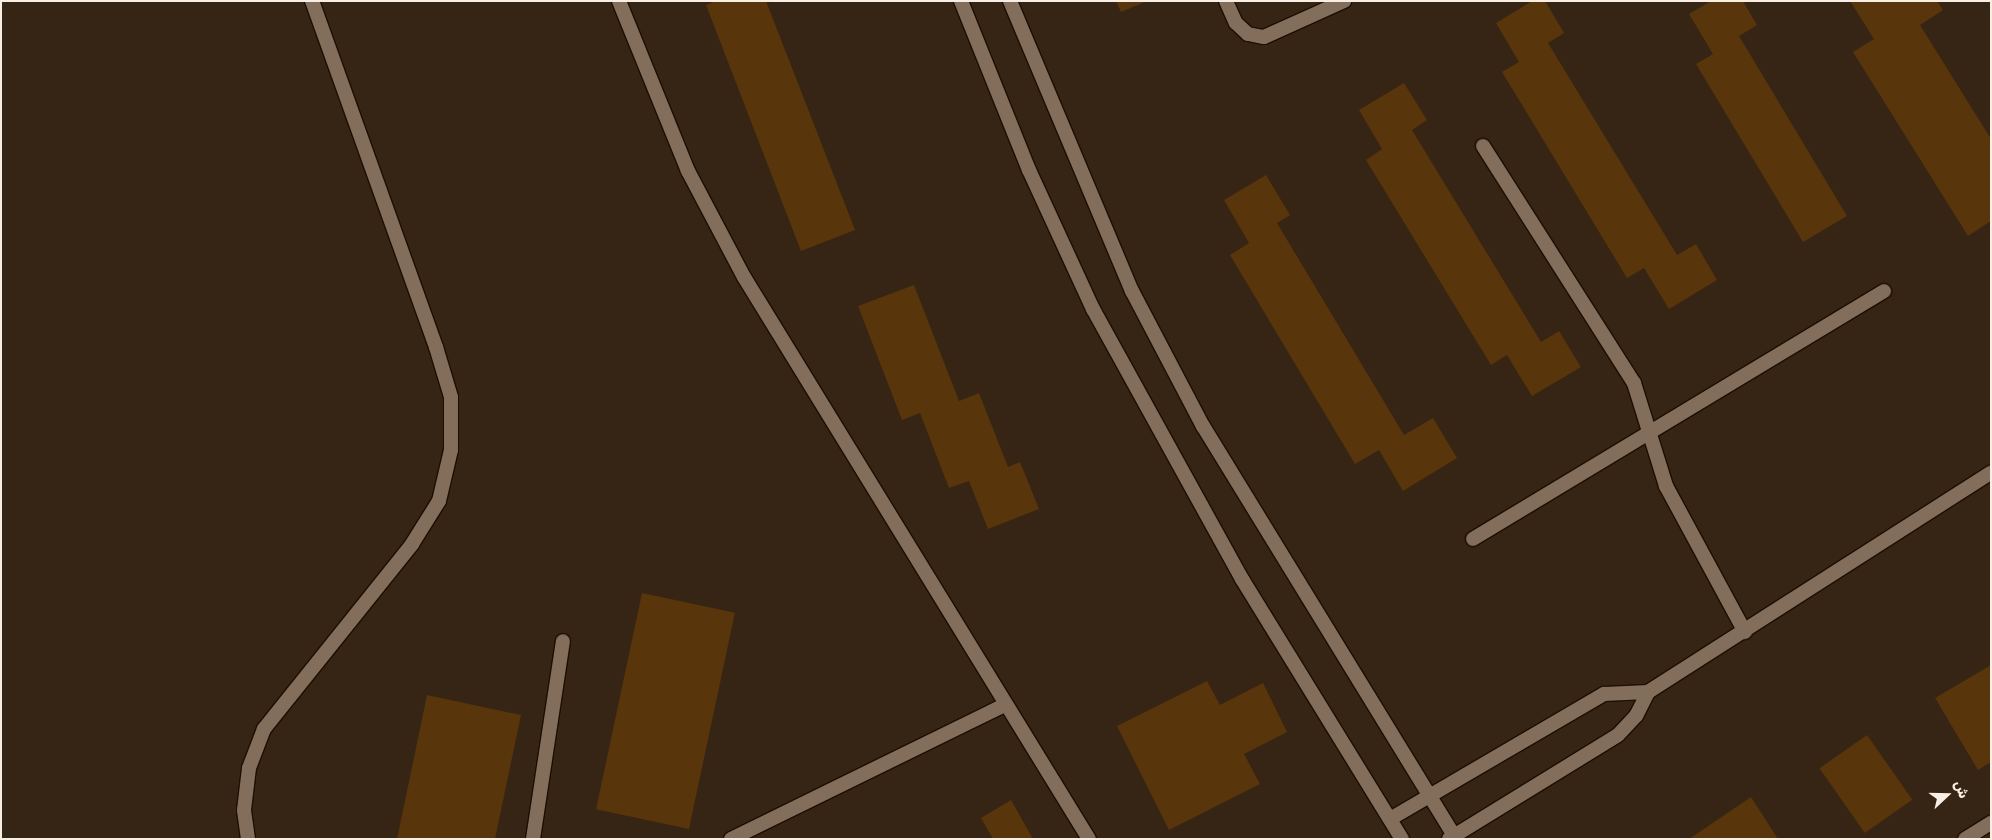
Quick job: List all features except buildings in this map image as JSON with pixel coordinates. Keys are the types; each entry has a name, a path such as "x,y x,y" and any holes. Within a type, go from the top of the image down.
{"street":[{"path":"248,839 244,810 249,768 264,729 412,544 439,501 452,450 451,397 436,347 312,1"},
{"path":"619,1 684,162 744,277 1090,839"},
{"path":"961,1 1028,170 1093,309 1237,570 1402,839"},
{"path":"1010,1 1132,291 1194,409 1280,558 1430,796 1453,838 1618,736 1636,716 1648,692"},
{"path":"1226,1 1236,23 1248,34 1264,37 1344,1"},
{"path":"1483,146 1634,383 1666,486 1745,632"},
{"path":"1473,539 1884,291"},
{"path":"1390,819 1604,694 1648,692 1745,632 1991,473"},
{"path":"533,839 563,641"},
{"path":"731,839 1006,704"},
{"path":"1965,839 1991,823"}]}
